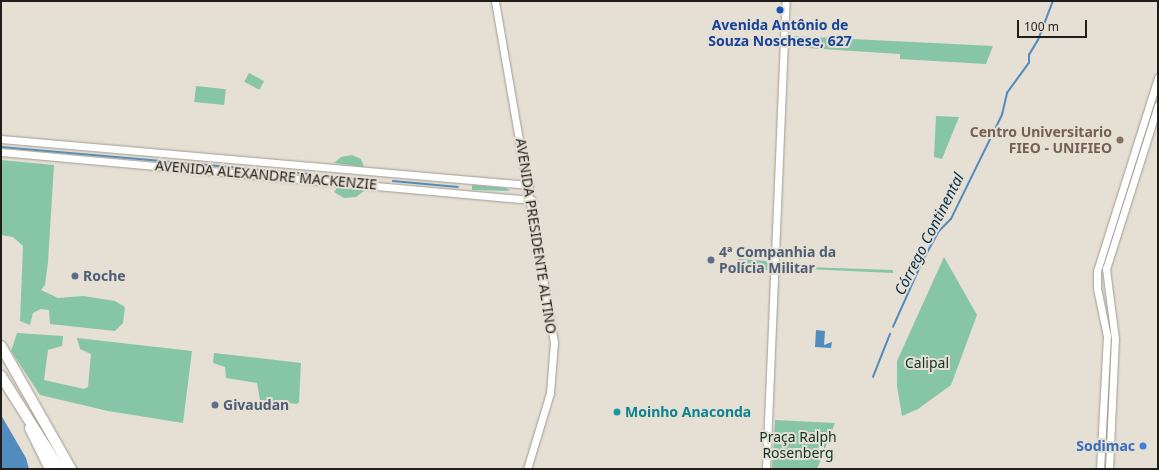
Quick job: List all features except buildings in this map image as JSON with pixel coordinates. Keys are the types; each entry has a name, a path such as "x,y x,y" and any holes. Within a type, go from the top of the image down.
{"highway":[{"path":"1,346 71,469"},
{"path":"1,357 13,367"},
{"path":"1,376 60,469"},
{"path":"23,412 50,469"}],"street":[{"name":"AVENIDA PRESIDENTE ALTINO","path":"495,1 532,200 551,318 554,356 545,418 527,469"},
{"path":"766,469 786,1"},
{"path":"1100,469 1107,336 1096,281 1099,263 1158,77"},
{"path":"1109,469 1115,331 1106,285 1107,262 1158,105"},
{"name":"AVENIDA ALEXANDRE MACKENZIE","path":"1,139 529,185"},
{"name":"AVENIDA ALEXANDRE MACKENZIE","path":"1,152 511,196 532,200"},
{"path":"463,192 464,180"},
{"path":"511,184 511,196"},
{"path":"1096,281 1106,285"},
{"path":"1097,292 1106,285"},
{"path":"1106,356 1108,369 1114,375"}],"green space":[{"path":"792,36 993,46 986,64 900,59 900,54 791,47"},
{"path":"249,73 264,81 259,90 244,82"},
{"path":"196,86 226,89 224,105 194,102"},
{"path":"936,116 959,117 942,159 934,157"},
{"path":"352,155 361,159 364,167 334,163 341,157"},
{"path":"1,160 54,165 48,262 45,285 41,290 58,298 83,296 115,301 125,307 123,323 115,331 50,324 49,310 41,309 33,313 30,325 20,321 23,246 13,237 1,235"},
{"path":"472,185 506,188 510,191 472,190"},
{"path":"337,188 364,191 356,197 344,198 334,192"},
{"name":"Calipal","path":"944,257 977,315 951,385 918,409 902,416 897,386 897,361"},
{"path":"738,259 768,261 767,270 737,268"},
{"path":"806,267 893,270 893,273 806,269"},
{"path":"17,333 63,336 62,346 48,350 44,380 84,389 88,387 91,354 80,349 77,338 192,351 183,423 108,411 40,395 11,351"},
{"path":"214,353 301,363 299,402 297,404 260,400 257,383 226,378 225,367 213,363"},
{"name":"Praça Ralph Rosenberg","path":"775,420 835,423 817,469 772,469"}],"water":[{"path":"816,330 825,331 824,345 832,342 831,348 815,347"},
{"path":"1,415 26,458 29,469 1,469"}],"waterway":[{"name":"Córrego Continental","path":"893,327 923,260 939,231 951,219 1002,115 1007,93 1029,63 1029,55 1038,40 1053,1"},
{"path":"1,147 312,174"},
{"path":"333,177 363,179"},
{"path":"393,181 458,187"},
{"name":"Córrego Continental","path":"873,377 890,334"}],"place":[{"name":"Avenida Antônio de Souza Noschese, 627","path":"780,10"},
{"name":"Centro Universitario FIEO - UNIFIEO","path":"1120,140"},
{"name":"4ª Companhia da Polícia Militar","path":"711,260"},
{"name":"Roche","path":"75,276"},
{"name":"Givaudan","path":"215,405"},
{"name":"Moinho Anaconda","path":"617,412"},
{"name":"Sodimac","path":"1143,446"}]}
